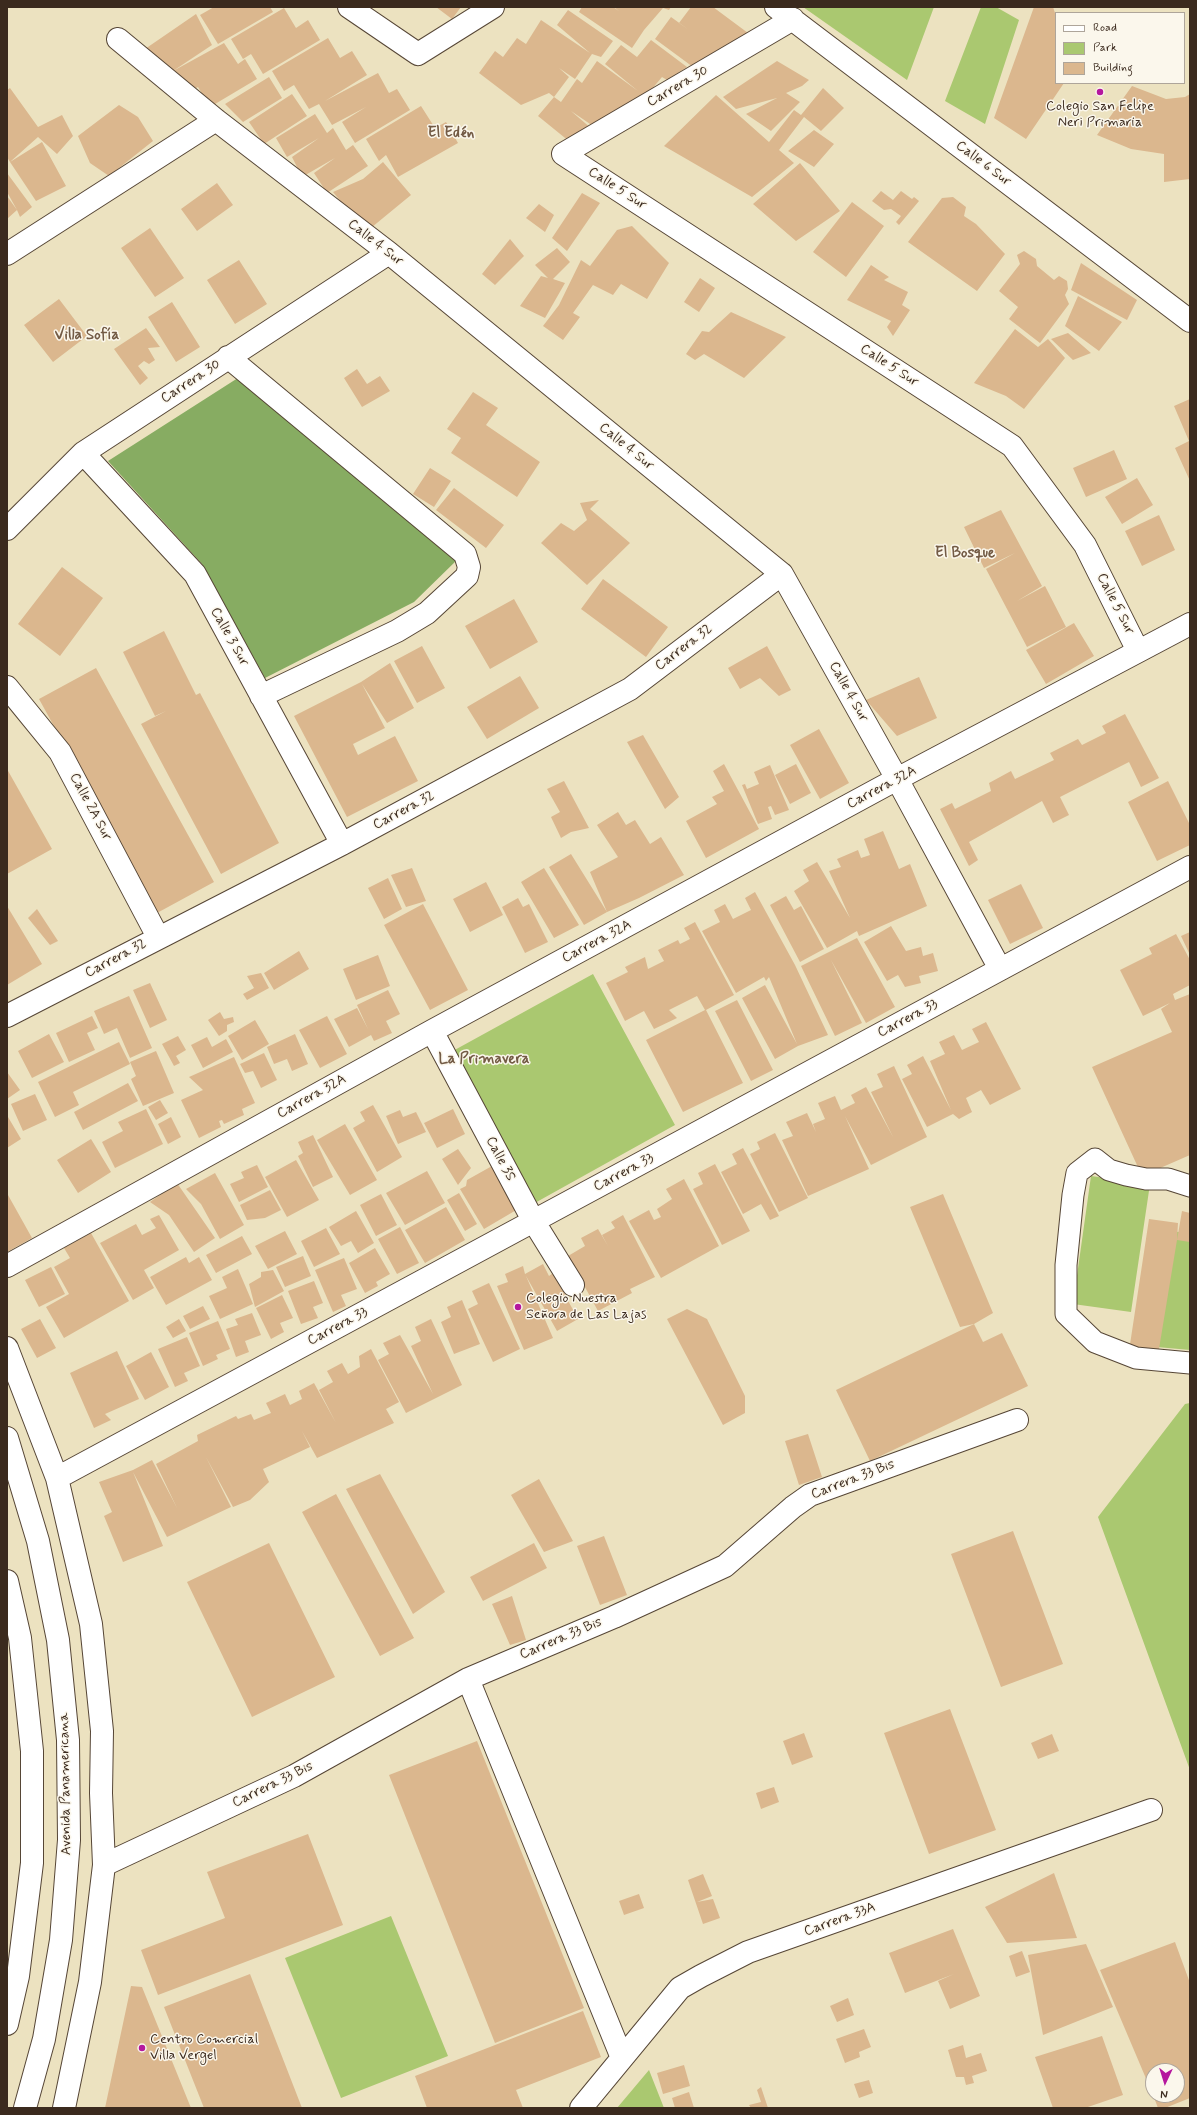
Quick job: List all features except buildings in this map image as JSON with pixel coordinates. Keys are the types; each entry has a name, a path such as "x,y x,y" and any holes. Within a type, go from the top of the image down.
{"street":[{"path":"349,7 418,54 493,7"},
{"name":"Carrera 30","path":"563,154 784,13"},
{"name":"Calle 6 Sur","path":"784,13 1190,321"},
{"name":"Calle 4 Sur","path":"118,39 216,120 389,253 782,574 897,779 1000,970"},
{"path":"7,254 216,120"},
{"name":"Calle 5 Sur","path":"563,154 1012,446 1085,545 1138,651"},
{"name":"Carrera 30","path":"7,528 83,453 389,253"},
{"path":"228,357 465,554 469,567 467,576 427,613 397,631 261,696"},
{"name":"Calle 3 Sur","path":"83,453 195,574 342,844"},
{"name":"Carrera 32","path":"7,1016 158,937 342,844 630,689 782,574"},
{"name":"Carrera 32A","path":"7,1266 432,1031 897,779 1190,624"},
{"name":"Calle 2A Sur","path":"7,687 60,752 158,937"},
{"name":"Carrera 33","path":"57,1478 1190,867"},
{"name":"Calle 3S","path":"432,1031 534,1222 573,1285"},
{"path":"1190,1186 1168,1179 1146,1179 1126,1175 1110,1170 1095,1159 1077,1173 1073,1195 1066,1265 1066,1314 1095,1342 1136,1358 1190,1362"},
{"path":"7,1348 57,1478 91,1624 102,1731 101,1793 104,1865 90,1982 64,2108"},
{"name":"Carrera 33 Bis","path":"104,1865 294,1776 468,1679 614,1617 725,1566 792,1507 810,1495 1017,1420"},
{"name":"Avenida Panamericana","path":"7,1438 38,1541 58,1640 68,1740 69,1840 62,1940 44,2039 25,2108"},
{"path":"7,1581 20,1638 32,1751 32,1863 18,1976 7,2024"},
{"path":"468,1679 622,2058"},
{"name":"Carrera 33A","path":"581,2108 680,1988 748,1952 1151,1810"}],"green space":[{"path":"803,7 934,7 907,80"},
{"path":"981,7 996,7 1019,20 985,124 945,101"},
{"path":"241,376 458,559 414,602 265,678 202,564 108,461"},
{"path":"593,974 675,1125 533,1204 451,1052"},
{"path":"1091,1176 1150,1184 1131,1312 1073,1304"},
{"path":"1158,1230 1190,1233 1190,1350 1146,1346"},
{"path":"1190,1403 1190,1770 1098,1517 1185,1404"},
{"path":"391,1916 448,2056 341,2098 285,1958"},
{"path":"649,2070 664,2108 617,2108"}],"place":[{"name":"Colegio San Felipe Neri Primaria","path":"1100,92"},
{"name":"Colegio Nuestra Señora de Las Lajas","path":"518,1307"},
{"name":"Centro Comercial Villa Vergel","path":"142,2048"}],"district":[{"name":"El Edén","path":"451,134"},
{"name":"Villa Sofía","path":"87,336"},
{"name":"El Bosque","path":"965,554"},
{"name":"La Primavera","path":"484,1060"}]}
